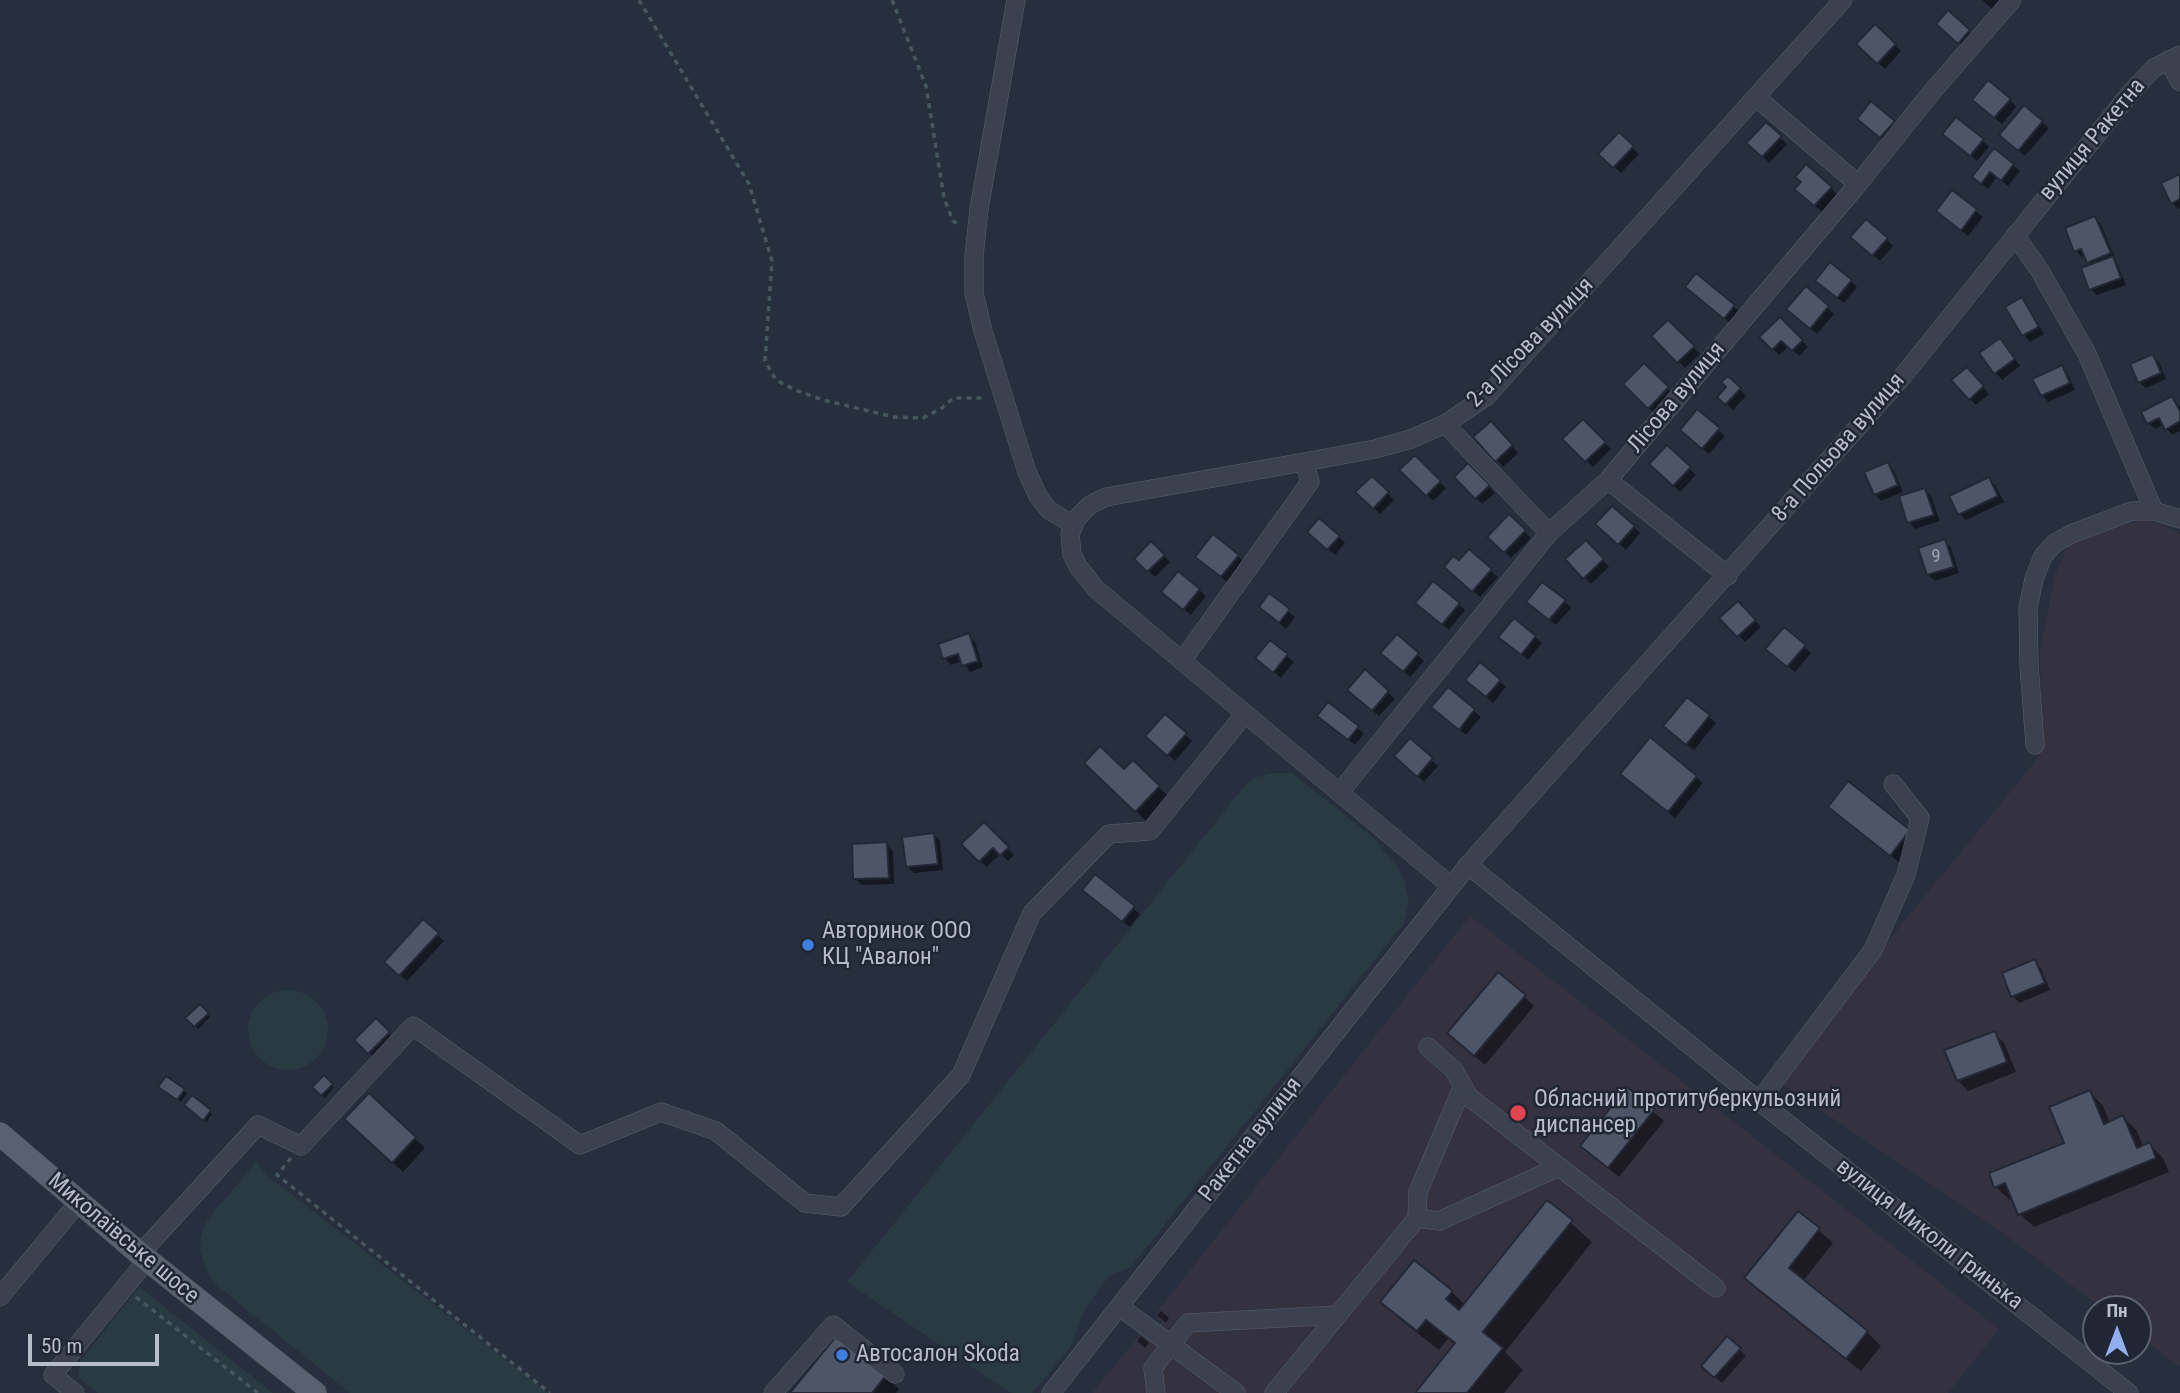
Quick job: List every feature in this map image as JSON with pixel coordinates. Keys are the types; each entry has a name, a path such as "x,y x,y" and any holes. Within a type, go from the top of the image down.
{"main road":[{"name":"Миколаївське шосе","path":"0,1134 143,1257 315,1393"}],"street":[{"path":"1016,0 976,236 974,293 983,331 1027,472 1038,496 1049,510 1073,525 1069,542 1072,554 1094,588 1451,886"},
{"name":"2-а Лісова вулиця","path":"1073,525 1081,512 1106,497 1375,449 1411,439 1445,424 1487,396 1843,0"},
{"name":"Лісова вулиця","path":"1340,792 1549,533 1608,480 2012,0"},
{"path":"2174,57 2180,82"},
{"name":"вулиця Ракетна","path":"2015,235 2138,85 2154,68 2174,57"},
{"path":"1756,97 1858,184"},
{"path":"2015,235 2040,271 2087,354 2154,510"},
{"name":"8-а Польова вулиця","path":"1451,886 1898,382 2015,235"},
{"path":"1445,424 1549,533"},
{"path":"1182,661 1310,482 1304,462"},
{"path":"1608,480 1728,576"},
{"path":"2035,745 2028,608 2034,579 2043,556 2055,543 2071,534 2132,511 2154,510 2180,519"},
{"path":"75,1393 53,1375 123,1287 143,1257 257,1121 301,1146 413,1026 580,1145 661,1111 716,1131 805,1203 841,1207 961,1075 1032,913 1109,834 1150,831 1244,715"},
{"path":"1759,1101 1872,950 1906,875 1920,818 1893,784"},
{"name":"вулиця Миколи Гринька","path":"1468,865 1759,1101 2129,1393"},
{"name":"Ракетна вулиця","path":"1051,1393 1451,886"},
{"path":"1428,1047 1454,1070 1469,1097 1716,1288"},
{"path":"1274,1393 1418,1218 1418,1192 1462,1088"},
{"path":"1418,1218 1439,1221 1559,1167"},
{"path":"0,1297 78,1203"},
{"path":"1120,1307 1237,1393"},
{"path":"1156,1393 1153,1368 1188,1323 1338,1315"},
{"path":"774,1393 832,1325 895,1374"}],"path":[{"path":"639,0 749,184 772,261 765,361 776,380 823,400 894,417 923,418 942,408 953,398 975,396 1005,400"},
{"path":"892,0 926,86 944,198 953,220 976,236"},
{"path":"301,1146 276,1175 550,1393"},
{"path":"123,1287 258,1393"}],"shaded area":[{"path":"2146,518 2180,533 2180,1367 2152,1346 2152,1295 2085,1295 2004,1234 1782,1084 1893,935 2035,762 2042,749 2040,652 2055,575 2069,543"},
{"path":"1273,773 1292,773 1371,836 1396,865 1404,881 1409,903 1404,923 1131,1267 1109,1276 1084,1310 1072,1345 1032,1393 1011,1393 847,1282 1243,788 1253,778"},
{"name":"Обласний протитуберкульозний диспансер","path":"1470,916 1999,1329 1948,1393 1092,1393 1141,1334 1148,1339 1162,1322 1155,1315"},
{"path":"288,990 303,993 316,1002 325,1015 328,1030 325,1045 316,1058 303,1067 288,1070 273,1067 260,1058 251,1045 248,1030 251,1015 260,1002 273,993"},
{"path":"256,1162 269,1177 548,1393 350,1393 219,1287 204,1262 200,1251 205,1223"},
{"path":"139,1287 273,1393 98,1393 78,1377 81,1360"}],"building":[{"path":"1948,10 1970,30 1958,44 1936,24"},
{"path":"1875,24 1896,44 1877,64 1856,44"},
{"path":"1988,80 2011,99 1994,118 1972,100"},
{"path":"1871,101 1895,121 1880,138 1857,119"},
{"path":"2024,105 2043,121 2018,151 1999,135"},
{"path":"1956,117 1984,139 1970,156 1942,134"},
{"path":"1766,122 1782,136 1762,157 1746,143"},
{"path":"1619,132 1634,146 1613,168 1598,154"},
{"path":"1994,148 2014,164 2001,181 1990,172 1981,184 1972,177"},
{"path":"1806,164 1832,187 1814,206 1794,189 1801,182 1795,177"},
{"path":"2180,174 2180,199 2171,204 2161,183"},
{"path":"1952,190 1977,209 1961,231 1936,211"},
{"path":"2095,216 2111,253 2087,263 2081,249 2074,252 2065,228"},
{"path":"1866,219 1888,238 1872,256 1850,237"},
{"path":"2113,256 2121,278 2089,290 2081,268"},
{"path":"1830,262 1852,280 1837,298 1815,281"},
{"path":"1696,273 1735,305 1724,319 1685,287"},
{"path":"1806,286 1829,306 1810,329 1786,309"},
{"path":"2022,297 2039,327 2022,336 2005,307"},
{"path":"1780,317 1803,340 1792,351 1781,341 1772,350 1759,337"},
{"path":"1668,320 1695,346 1677,363 1651,336"},
{"path":"2000,338 2015,359 1994,374 1979,353"},
{"path":"2153,354 2161,373 2138,383 2130,364"},
{"path":"1644,363 1669,387 1648,409 1623,384"},
{"path":"2062,365 2070,383 2041,396 2032,379"},
{"path":"1967,367 1984,386 1969,400 1951,380"},
{"path":"1728,376 1741,388 1725,405 1717,397 1726,387 1721,382"},
{"path":"2172,396 2180,411 2180,421 2165,430 2159,418 2147,424 2141,412"},
{"path":"1697,409 1720,428 1702,449 1680,430"},
{"path":"1583,419 1606,442 1585,462 1562,439"},
{"path":"1491,421 1513,445 1495,462 1473,437"},
{"path":"1667,445 1691,467 1673,486 1649,464"},
{"path":"1415,455 1441,481 1426,496 1399,470"},
{"path":"1888,462 1898,485 1874,495 1864,472"},
{"path":"1468,463 1490,485 1475,499 1454,477"},
{"path":"1372,476 1389,492 1373,509 1355,492"},
{"path":"1989,477 1998,496 1958,515 1949,496"},
{"path":"1925,488 1934,515 1907,523 1899,496"},
{"path":"1612,506 1635,526 1618,545 1595,524"},
{"path":"1509,514 1526,530 1504,553 1487,537"},
{"path":"1319,518 1340,536 1327,550 1307,532"},
{"path":"1213,534 1239,555 1221,577 1195,557"},
{"path":"1945,539 1954,567 1927,575 1918,548"},
{"path":"1586,540 1604,559 1583,579 1565,559"},
{"path":"1151,541 1165,555 1147,572 1134,559"},
{"path":"1469,549 1492,569 1472,592 1444,567 1453,556 1459,560"},
{"path":"1178,571 1200,589 1183,610 1161,592"},
{"path":"1433,581 1460,603 1442,625 1415,603"},
{"path":"1542,582 1566,600 1549,620 1526,602"},
{"path":"1269,593 1290,609 1279,623 1259,607"},
{"path":"1738,601 1756,620 1737,637 1719,618"},
{"path":"1514,618 1536,636 1521,655 1498,637"},
{"path":"1784,627 1806,645 1787,667 1765,649"},
{"path":"969,633 978,661 962,666 958,654 943,659 938,644"},
{"path":"1397,634 1419,653 1403,672 1380,653"},
{"path":"1270,640 1288,654 1273,673 1255,658"},
{"path":"1480,662 1501,680 1486,697 1465,680"},
{"path":"1365,669 1389,691 1372,711 1347,690"},
{"path":"1448,687 1475,709 1459,730 1431,707"},
{"path":"1687,697 1710,715 1686,745 1663,726"},
{"path":"1328,702 1359,726 1348,740 1317,716"},
{"path":"1165,714 1187,733 1167,756 1145,736"},
{"path":"1650,737 1697,776 1668,812 1620,774"},
{"path":"1410,738 1433,758 1417,777 1394,756"},
{"path":"1100,746 1124,769 1133,760 1160,786 1135,812 1084,763"},
{"path":"1848,781 1910,830 1890,856 1828,807"},
{"path":"984,822 1009,847 1000,856 993,848 979,862 961,844"},
{"path":"934,833 938,864 906,867 902,837"},
{"path":"887,842 889,878 853,879 852,844"},
{"path":"1095,874 1135,906 1122,922 1082,890"},
{"path":"423,919 439,933 399,976 384,962"},
{"path":"2035,959 2045,983 2011,997 2002,973"},
{"path":"1498,972 1526,995 1474,1056 1447,1033"},
{"path":"200,1004 209,1013 194,1027 185,1018"},
{"path":"376,1018 390,1032 368,1054 354,1040"},
{"path":"1995,1031 2007,1062 1957,1081 1944,1050"},
{"path":"324,1075 333,1084 321,1096 312,1087"},
{"path":"166,1076 185,1089 177,1100 158,1087"},
{"path":"1627,1087 1655,1109 1608,1168 1580,1146"},
{"path":"2090,1090 2104,1124 2123,1115 2137,1148 2150,1142 2156,1158 2018,1215 2005,1183 1994,1188 1989,1173 2064,1143 2049,1107"},
{"path":"369,1093 416,1137 392,1163 344,1119"},
{"path":"192,1095 211,1110 203,1121 184,1105"},
{"path":"1547,1200 1573,1220 1483,1332 1503,1348 1467,1393 1415,1393 1455,1343 1426,1320 1417,1331 1380,1302 1414,1260 1453,1291 1446,1299 1459,1310"},
{"path":"1798,1211 1820,1228 1789,1268 1868,1331 1846,1359 1744,1278"},
{"name":"Автосалон Skoda","path":"837,1335 887,1374 872,1393 790,1393"},
{"path":"1727,1336 1741,1348 1714,1378 1701,1366"}],"place":[{"name":"Авторинок ООО КЦ \"Авалон\"","path":"808,945"},
{"name":"Обласний протитуберкульозний диспансер","path":"1518,1113"},
{"name":"Автосалон Skoda","path":"842,1355"}]}
